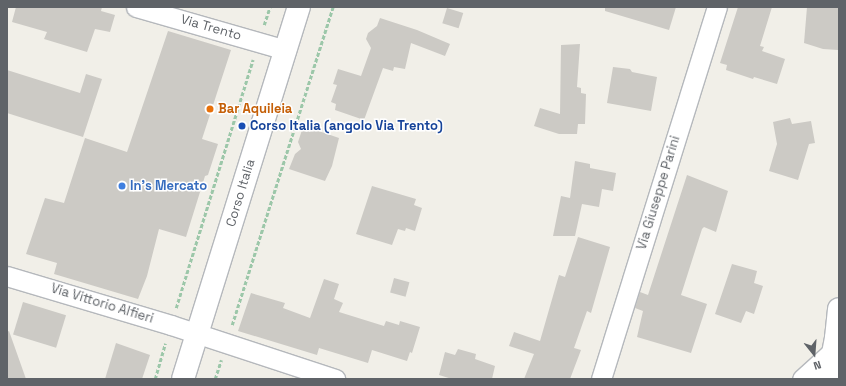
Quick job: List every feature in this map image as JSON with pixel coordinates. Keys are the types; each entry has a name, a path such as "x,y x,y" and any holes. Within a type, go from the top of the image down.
{"main road":[{"name":"Corso Italia","path":"183,379 299,7"},
{"path":"828,379 836,343 839,309"}],"street":[{"name":"Via Trento","path":"136,7 286,50"},
{"name":"Via Giuseppe Parini","path":"601,379 717,7"},
{"name":"Via Vittorio Alfieri","path":"7,276 335,379"},
{"path":"802,379 836,343"}],"path":[{"path":"265,20 270,7"},
{"path":"232,326 333,7"},
{"path":"176,307 253,58"},
{"path":"155,379 167,337"},
{"path":"215,379 221,359"}],"building":[{"path":"16,7 102,7 101,11 115,15 110,32 95,29 87,52 44,39 47,32 12,22"},
{"path":"605,7 676,7 669,30 605,11"},
{"path":"738,7 772,7 760,46 764,47 762,51 785,59 777,84 754,77 753,79 726,70 727,65 720,63"},
{"path":"807,7 839,7 838,50 823,49 804,43"},
{"path":"447,8 463,13 459,28 442,23"},
{"path":"380,18 417,30 450,44 445,56 411,43 405,69 394,67 393,71 383,68 364,120 335,110 336,104 331,102 337,85 333,84 338,69 361,76 371,48 366,39 368,33 377,26"},
{"path":"168,31 231,50 202,139 218,144 208,175 205,176 186,237 159,229 147,276 138,299 54,274 57,263 26,254 45,198 64,203 85,138 127,152"},
{"path":"580,44 577,87 581,88 581,93 586,94 585,124 578,124 577,134 559,134 534,126 540,108 560,114 561,45"},
{"path":"613,67 630,69 632,72 657,77 651,111 607,103"},
{"path":"7,70 80,93 86,74 102,79 83,137 7,113"},
{"path":"790,118 792,124 811,121 815,143 809,144 798,180 769,171 777,144 773,122"},
{"path":"307,127 339,138 332,166 325,181 289,169 295,154 301,149 298,142 302,130"},
{"path":"575,161 590,164 590,168 616,173 613,191 602,189 599,207 582,204 575,236 553,236 561,196 570,198"},
{"path":"687,175 728,191 716,232 704,227 702,229 681,295 707,304 691,353 637,337 643,311 635,308 640,292 648,295"},
{"path":"372,186 416,199 414,205 422,208 415,231 406,228 405,231 398,229 392,245 356,234"},
{"path":"578,237 610,247 591,313 587,311 574,348 581,350 570,379 524,379 534,354 509,346 514,332 540,341 559,275 565,277"},
{"path":"732,264 757,271 754,283 763,286 754,314 746,311 741,323 715,314"},
{"path":"394,278 409,282 406,297 390,292"},
{"path":"324,279 339,284 334,299 343,303 339,312 384,326 386,321 399,325 400,321 420,327 412,353 410,352 407,361 372,350 368,363 319,348 317,355 238,331 251,293 285,303 283,308 310,318"},
{"path":"23,302 66,315 56,348 13,335"},
{"path":"9,331 26,379 7,379 7,332"},
{"path":"116,343 150,355 142,379 105,379"},
{"path":"458,349 476,354 475,359 495,366 492,379 452,379 439,375 445,352 455,355"}],"place":[{"name":"Bar Aquileia","path":"210,109"},
{"name":"Corso Italia (angolo Via Trento)","path":"242,126"},
{"name":"In's Mercato","path":"122,186"}]}
